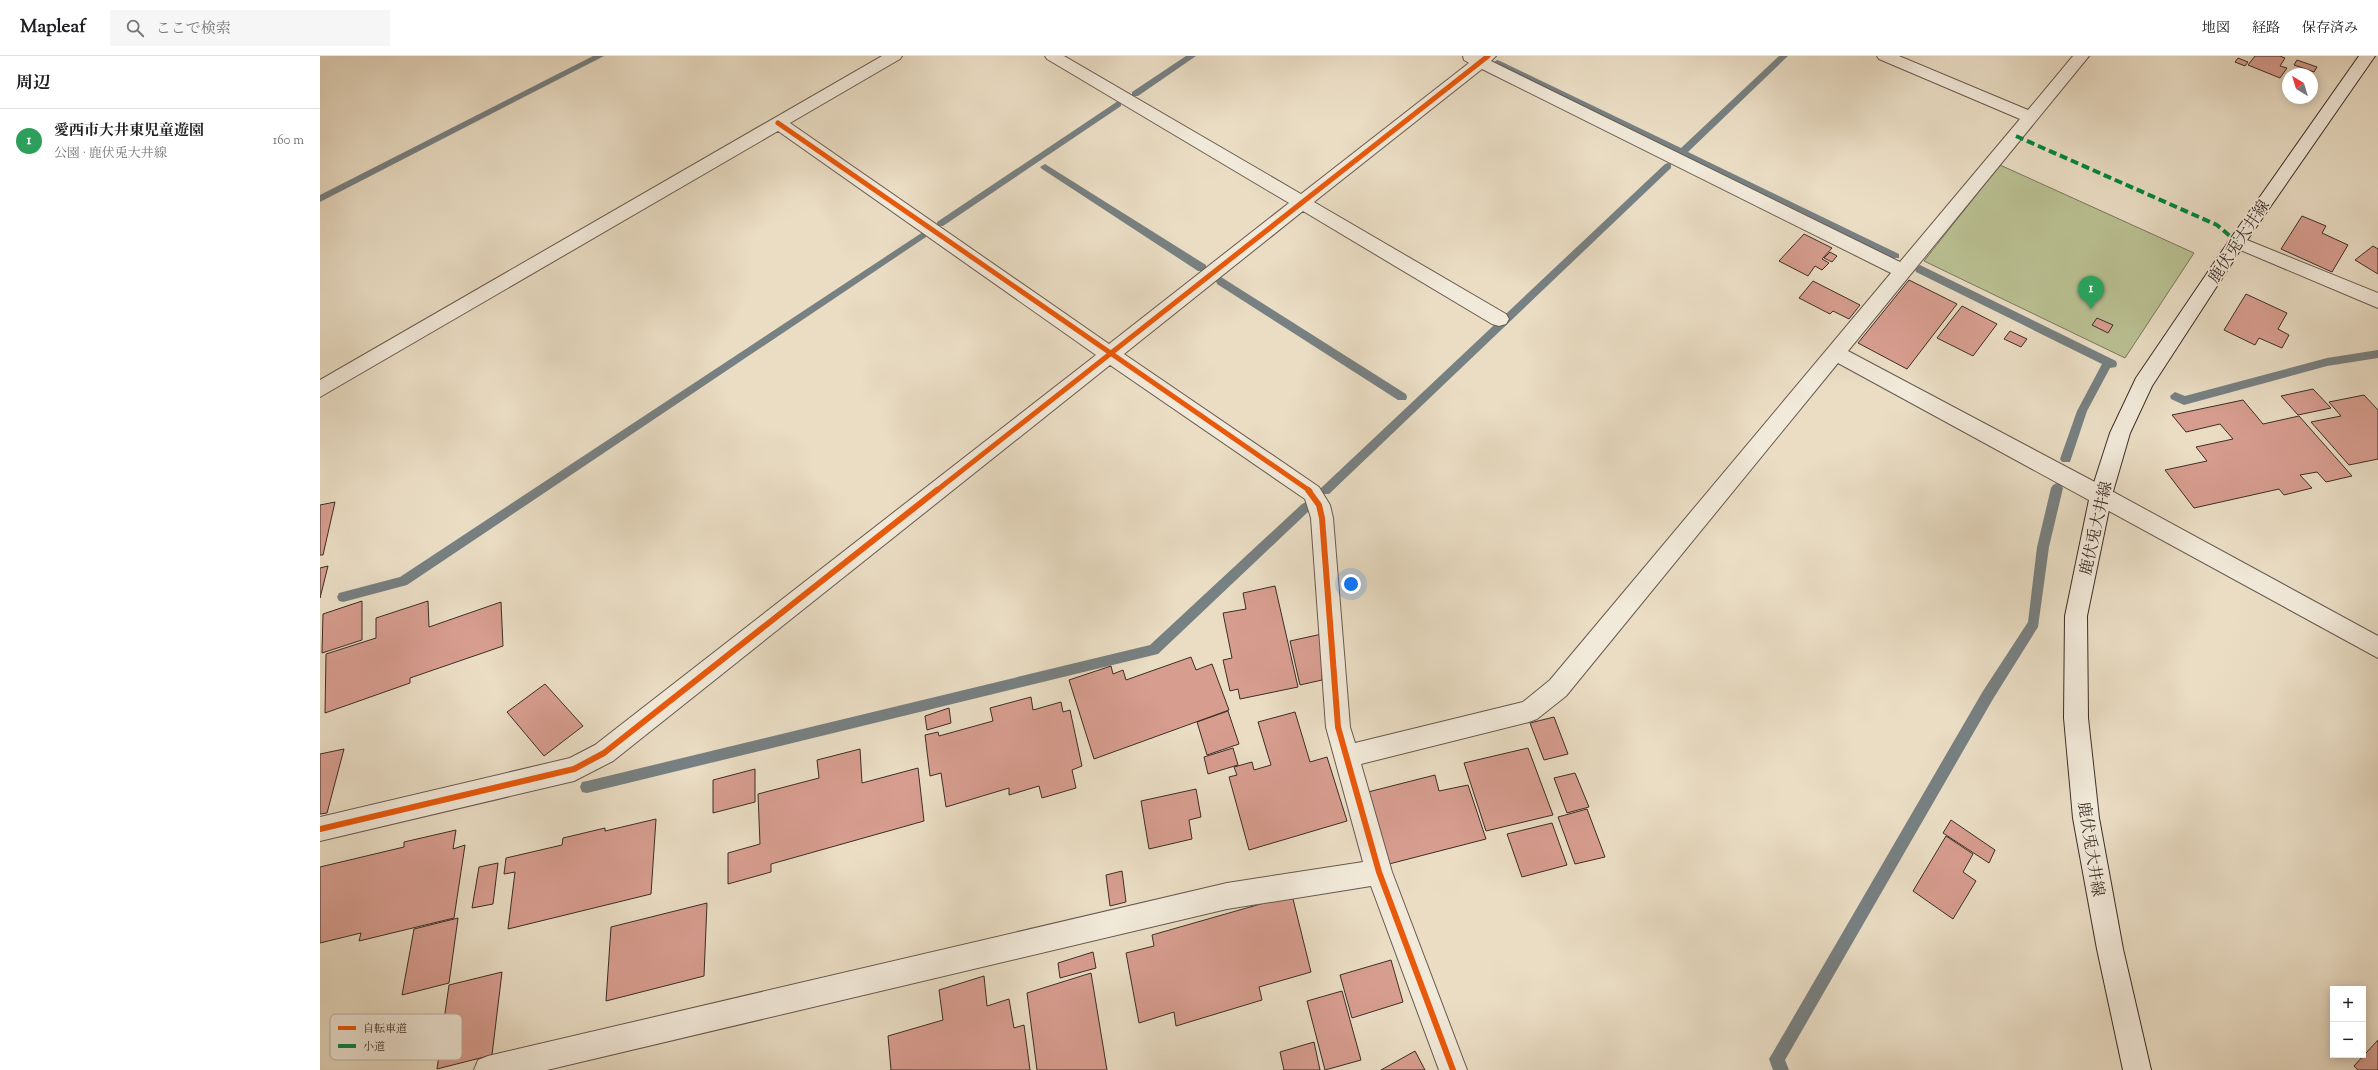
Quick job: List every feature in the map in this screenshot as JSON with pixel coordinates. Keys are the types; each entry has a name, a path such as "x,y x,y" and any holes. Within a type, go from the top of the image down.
{"street":[{"path":"320,389 894,56"},
{"path":"1053,56 1499,318"},
{"path":"1884,56 2030,118"},
{"path":"1345,757 1529,711 1558,688 2081,56"},
{"name":"鹿伏兎大井線","path":"2137,1070 2110,949 2086,818 2076,718 2076,616 2101,495 2120,433 2143,383 2237,242 2367,56"},
{"path":"320,829 574,769 604,753 1109,354 1479,58 1902,271"},
{"path":"778,122 1109,354 1312,493 1319,504 1322,518 1338,727 1345,757 1379,872 1453,1070"},
{"path":"2237,242 2378,301"},
{"path":"1835,353 2101,495 2378,648"},
{"path":"488,1070 1227,896 1379,872"}],"green space":[{"path":"2000,165 2194,253 2125,358 1924,261"}],"building":[{"path":"2255,56 2280,56 2285,58 2280,66 2287,68 2282,68 2282,75 2280,78 2248,65"},
{"path":"2238,58 2248,62 2245,66 2235,62"},
{"path":"2297,60 2317,67 2303,68 2294,65"},
{"path":"2302,216 2326,226 2322,233 2348,245 2332,272 2281,249"},
{"path":"1804,234 1832,248 1822,259 1829,263 1822,270 1815,266 1808,276 1779,261"},
{"path":"2373,246 2378,249 2378,274 2355,260"},
{"path":"1830,252 1837,256 1832,262 1824,258"},
{"path":"1909,280 1957,304 1907,369 1858,343"},
{"path":"1813,281 1860,305 1849,319 1833,311 1830,314 1799,298"},
{"path":"2246,294 2287,313 2278,329 2289,335 2282,348 2259,338 2255,345 2224,330"},
{"path":"1962,306 1997,324 1973,356 1937,338"},
{"path":"2097,318 2113,325 2108,333 2092,325"},
{"path":"2010,331 2027,339 2021,347 2004,339"},
{"path":"2313,389 2331,408 2298,415 2281,396"},
{"path":"2364,395 2378,410 2378,459 2349,465 2311,422 2341,416 2329,402"},
{"path":"2243,400 2263,424 2299,416 2352,476 2326,482 2317,472 2300,475 2312,488 2284,495 2279,489 2194,508 2165,470 2207,461 2196,447 2233,439 2220,424 2186,432 2172,415"},
{"path":"335,502 323,555 320,555 320,505"},
{"path":"328,566 320,598 320,568"},
{"path":"1275,586 1298,687 1240,699 1238,689 1230,691 1223,660 1232,658 1223,613 1246,609 1243,593"},
{"path":"362,601 362,640 322,653 323,614"},
{"path":"428,601 429,627 501,602 503,646 410,678 410,683 325,713 326,654 376,638 376,618"},
{"path":"1322,634 1322,680 1300,685 1290,641"},
{"path":"1191,657 1196,670 1212,664 1229,710 1094,759 1069,680 1111,666 1113,674 1123,670 1126,680"},
{"path":"545,684 583,726 544,756 507,712"},
{"path":"1031,697 1033,710 1061,702 1063,712 1070,710 1082,766 1072,770 1076,788 1042,798 1039,786 1009,795 1009,788 946,807 941,773 930,776 925,735 938,732 939,736 993,721 990,708"},
{"path":"949,708 951,723 927,730 925,716"},
{"path":"1228,711 1239,744 1207,755 1197,722"},
{"path":"1295,712 1310,762 1327,757 1347,821 1249,850 1229,777 1237,775 1234,767 1252,762 1254,770 1271,765 1258,722"},
{"path":"1554,717 1568,754 1544,760 1530,723"},
{"path":"1233,748 1238,765 1208,774 1204,757"},
{"path":"1528,748 1553,815 1486,831 1464,763"},
{"path":"344,749 327,813 320,814 320,754"},
{"path":"860,749 862,783 918,768 924,821 771,864 771,872 728,884 728,853 760,844 758,794 819,778 817,760"},
{"path":"755,769 755,802 713,813 713,780"},
{"path":"1575,773 1589,807 1567,813 1554,778"},
{"path":"1435,775 1439,791 1468,785 1486,839 1389,864 1368,792"},
{"path":"1196,789 1201,817 1189,820 1192,839 1149,849 1141,801"},
{"path":"1587,809 1605,857 1575,864 1558,817"},
{"path":"656,819 651,894 508,929 515,872 504,874 506,858 562,845 563,838 605,828 605,831"},
{"path":"1951,820 1995,850 1989,863 1943,833"},
{"path":"1552,823 1567,865 1522,877 1507,834"},
{"path":"456,830 453,849 465,845 454,918 359,941 361,933 320,943 320,867 404,847 404,842"},
{"path":"1946,836 1973,854 1963,872 1976,881 1953,919 1913,891"},
{"path":"498,863 493,904 472,908 479,867"},
{"path":"1122,871 1126,902 1110,906 1106,875"},
{"path":"1292,895 1311,972 1259,987 1262,1000 1176,1026 1174,1012 1139,1023 1126,953 1154,946 1152,935"},
{"path":"707,903 704,976 606,1001 611,927"},
{"path":"458,918 449,983 402,995 414,929"},
{"path":"1093,952 1096,968 1060,978 1058,963"},
{"path":"1391,960 1403,1002 1352,1018 1340,975"},
{"path":"502,972 492,1055 437,1069 438,1060 462,1060 462,1014 445,1014 449,985"},
{"path":"1091,973 1107,1070 1037,1070 1027,993"},
{"path":"984,976 987,1006 1009,999 1014,1028 1024,1025 1030,1070 891,1070 888,1036 943,1020 939,990"},
{"path":"1342,991 1361,1060 1325,1070 1307,1001"},
{"path":"2378,1040 2378,1070 2358,1070 2354,1066 2361,1058 2366,1058 2366,1053"},
{"path":"1314,1042 1320,1070 1284,1070 1280,1052"},
{"path":"1415,1051 1425,1070 1381,1070"}],"waterway":[{"path":"320,199 600,56"},
{"path":"1135,94 1192,56"},
{"path":"1682,153 1784,56"},
{"path":"1497,63 1682,153"},
{"path":"940,224 1118,104"},
{"path":"1682,153 1895,256"},
{"path":"1325,491 1668,166"},
{"path":"1045,167 1202,268"},
{"path":"343,597 403,581 923,235"},
{"path":"1920,269 2108,362"},
{"path":"1221,281 1402,397"},
{"path":"2175,396 2184,401 2327,362 2378,354"},
{"path":"2066,459 2082,411 2108,362"},
{"path":"2108,362 2112,364"},
{"path":"1781,1070 1777,1059 1988,695 2034,623 2043,547 2057,488"},
{"path":"587,787 1154,650 1306,507"}],"marked path":[{"path":"2016,136 2217,225 2237,242"}],"cycle path":[{"path":"320,829 574,769 604,753 1488,56"},
{"path":"778,123 1109,354 1312,493 1319,505 1322,518 1338,727 1379,872 1453,1070"}],"place":[{"name":"愛西市大井東児童遊園","path":"2091,309"}]}
